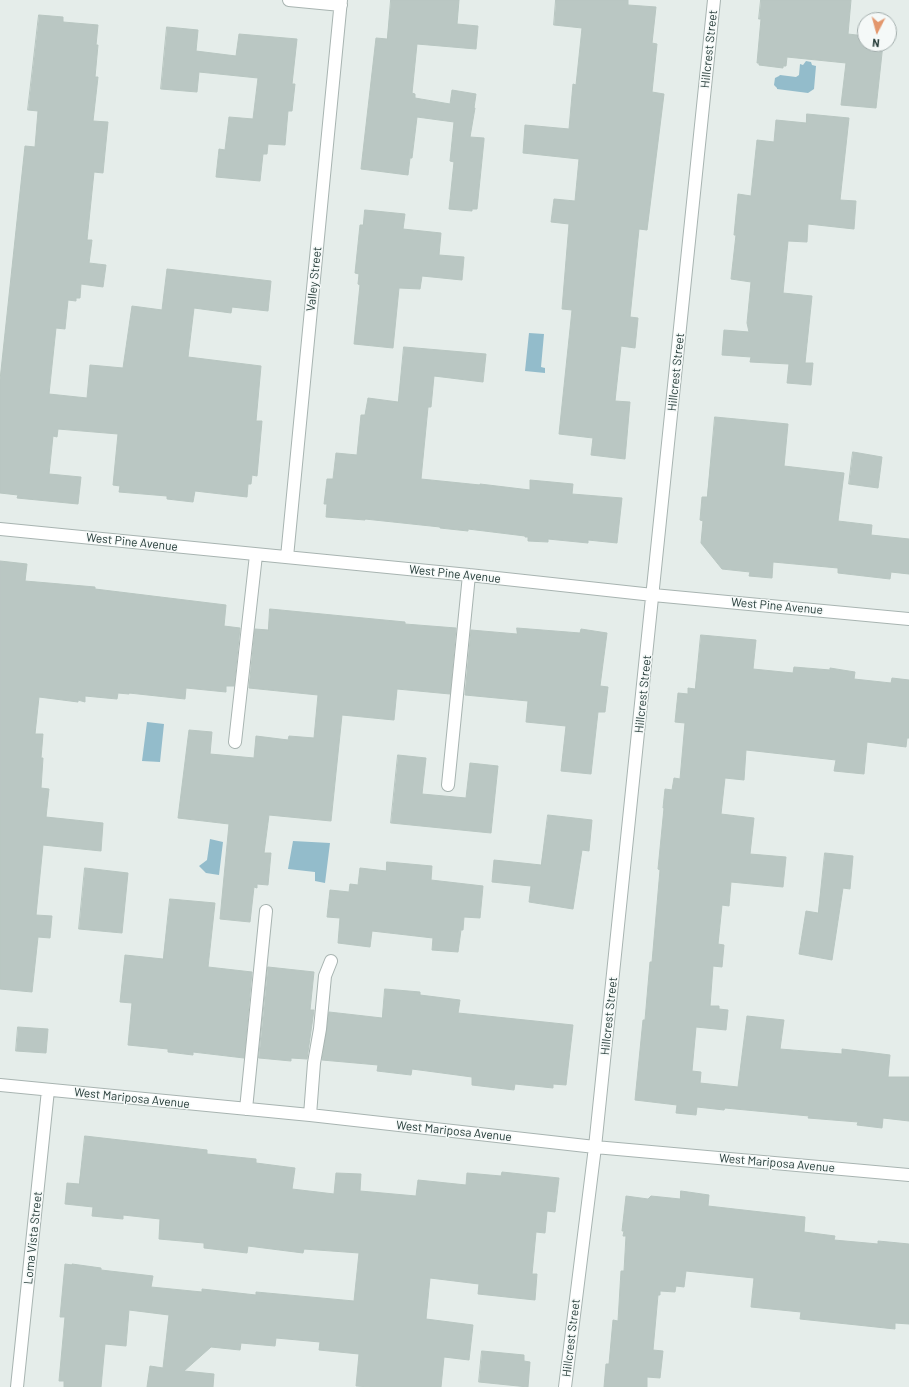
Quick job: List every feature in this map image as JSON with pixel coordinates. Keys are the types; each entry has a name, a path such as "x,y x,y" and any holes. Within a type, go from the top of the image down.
{"street":[{"path":"289,0 341,2"},
{"name":"Hillcrest Street","path":"565,1387 595,1147 714,0"},
{"name":"Valley Street","path":"287,557 341,2"},
{"name":"West Pine Avenue","path":"0,529 469,575 653,595 909,619"},
{"path":"235,742 256,555"},
{"path":"448,785 469,575"},
{"path":"246,1109 266,910"},
{"path":"310,1115 314,1063 320,1029 325,976 331,961"},
{"name":"West Mariposa Avenue","path":"0,1085 310,1115 595,1147 909,1175"},
{"name":"Loma Vista Street","path":"17,1387 48,1090"}],"water":[{"path":"806,61 811,62 812,65 816,66 814,89 808,93 777,89 774,85 775,78 780,75 796,77 799,75 800,64 803,65"},
{"path":"529,333 544,334 541,367 545,368 545,373 525,371"},
{"path":"147,722 164,724 160,762 142,761"},
{"path":"210,839 223,842 219,875 206,873 199,866 207,860"},
{"path":"293,841 330,843 325,883 315,881 315,872 288,869"}],"building":[{"path":"391,0 459,0 457,24 478,26 476,49 417,44 412,93 415,94 415,98 450,104 452,90 476,94 470,137 484,138 484,140 477,209 472,209 472,211 449,209 454,162 450,161 454,122 417,117 412,158 410,158 408,175 361,169 376,38 387,39"},
{"path":"556,0 628,0 628,5 656,7 652,43 657,44 652,92 664,94 647,230 639,229 630,317 638,318 635,348 621,346 615,401 630,402 625,459 591,455 593,438 559,434 572,310 562,309 569,224 551,222 554,199 575,201 579,159 523,153 525,125 569,129 573,84 576,85 582,28 554,25"},
{"path":"761,0 851,0 848,34 857,35 857,52 882,52 876,108 841,105 846,63 787,57 786,66 783,66 783,68 759,65 759,63 757,63 761,19 759,19"},
{"path":"39,15 63,17 63,22 98,25 95,77 98,77 93,121 108,122 103,173 94,172 87,240 92,240 89,263 106,265 103,287 81,284 80,298 76,298 76,301 68,300 65,329 56,328 49,394 87,398 90,365 123,368 132,306 162,310 167,269 271,281 268,311 232,307 231,313 194,308 188,357 261,366 256,421 262,421 257,476 252,475 251,484 248,484 247,497 195,491 193,502 167,499 167,496 119,492 120,486 113,485 118,434 58,429 57,437 53,436 49,474 81,477 78,504 17,498 18,495 0,493 0,380 25,146 35,147 38,111 28,110"},
{"path":"167,27 198,30 196,51 236,56 239,34 297,39 292,84 295,84 292,111 288,111 285,145 268,144 267,154 263,154 260,181 216,177 219,149 225,150 229,117 253,119 258,78 199,72 197,92 161,89"},
{"path":"807,114 849,118 840,200 856,201 854,229 808,224 807,242 788,241 783,293 812,296 805,363 813,363 811,385 787,383 789,364 750,362 751,357 722,355 724,330 749,332 747,323 751,282 731,279 736,235 734,235 738,194 751,196 757,140 774,142 776,120 806,123"},
{"path":"365,210 405,214 403,229 441,233 439,255 464,257 462,280 422,276 420,289 399,288 393,348 354,344 360,285 358,284 359,274 355,273 360,225 363,225"},
{"path":"404,347 486,354 483,382 434,376 431,407 428,407 421,479 530,490 530,480 573,484 572,494 622,498 617,543 588,540 588,543 548,539 548,542 528,541 528,537 525,536 468,529 468,531 365,519 326,517 327,504 324,504 327,479 333,479 336,453 357,455 361,415 365,415 368,398 398,402"},
{"path":"715,417 788,424 784,466 844,473 838,521 872,525 871,535 909,539 909,574 891,572 890,579 838,573 838,568 773,562 772,578 749,576 750,572 722,569 701,543 703,521 700,520 702,497 707,497"},
{"path":"853,452 882,457 878,488 849,484"},
{"path":"0,561 27,564 25,581 95,587 95,589 226,605 224,626 240,628 234,686 226,686 226,692 186,688 185,699 118,693 117,699 85,696 85,702 78,700 78,702 39,697 35,734 43,734 41,788 49,789 46,817 103,823 101,851 43,845 36,915 52,916 50,938 38,937 32,992 0,989"},
{"path":"270,609 405,622 405,624 456,628 450,694 397,689 394,720 342,715 331,821 269,815 264,853 271,853 268,885 257,884 257,888 254,887 250,922 220,919 229,824 178,818 189,730 212,732 210,754 254,758 256,736 288,740 289,736 314,738 318,695 249,688 255,629 268,630"},
{"path":"517,628 580,633 581,629 607,633 600,686 608,687 605,712 598,712 591,774 561,771 566,726 526,722 528,701 465,695 471,630 517,634"},
{"path":"701,635 756,640 753,669 793,673 794,667 830,670 830,668 855,672 854,679 891,683 892,678 909,680 909,738 907,738 906,747 867,742 864,774 834,771 836,760 746,750 744,780 725,778 721,814 754,818 750,854 786,857 783,887 731,882 729,906 722,905 718,944 724,945 722,967 713,966 710,1006 719,1006 719,1009 728,1010 726,1030 696,1027 692,1071 701,1072 700,1083 738,1087 747,1016 784,1020 780,1049 842,1054 842,1049 890,1055 888,1077 909,1077 909,1121 883,1118 882,1128 857,1125 858,1122 808,1118 809,1116 725,1108 724,1110 697,1107 696,1115 676,1113 677,1105 635,1100 643,1020 645,1020 650,962 652,962 665,789 672,790 674,778 680,779 685,723 675,722 678,693 688,694 688,688 695,689"},
{"path":"398,755 426,758 422,794 466,798 470,763 498,766 491,833 391,823"},
{"path":"548,815 592,820 589,851 582,850 573,909 529,902 531,886 492,882 494,860 541,865"},
{"path":"825,853 853,856 850,889 843,888 832,960 799,954 806,911 818,913"},
{"path":"387,862 432,866 431,880 483,886 480,918 464,917 463,930 461,930 458,952 432,950 433,938 372,931 370,947 338,943 340,918 327,917 330,890 349,892 350,884 358,885 360,868 386,871"},
{"path":"85,868 128,873 122,933 79,929"},
{"path":"170,899 215,903 208,967 252,972 244,1058 193,1052 193,1055 168,1052 168,1049 128,1045 132,1003 120,1002 125,955 163,959"},
{"path":"268,967 314,972 310,1010 314,1010 307,1059 291,1058 291,1061 259,1058"},
{"path":"385,989 420,992 420,995 460,1000 458,1013 573,1025 566,1085 553,1084 553,1088 515,1084 514,1090 472,1085 472,1077 412,1069 411,1075 377,1071 378,1065 322,1060 329,1012 382,1018"},
{"path":"18,1027 48,1029 46,1053 16,1051"},
{"path":"85,1136 207,1150 207,1154 256,1159 256,1163 295,1168 292,1189 334,1194 336,1173 361,1174 360,1191 416,1196 418,1180 466,1185 467,1173 501,1176 502,1172 559,1178 555,1212 547,1211 545,1233 536,1232 532,1274 537,1274 535,1300 478,1294 479,1284 430,1278 426,1319 473,1325 469,1360 444,1357 441,1387 356,1386 359,1354 319,1350 320,1342 276,1338 275,1346 241,1343 240,1350 211,1347 184,1371 214,1374 213,1387 147,1387 150,1366 163,1368 169,1315 129,1310 126,1346 105,1344 101,1387 64,1387 64,1381 59,1381 65,1317 60,1317 65,1264 153,1276 151,1287 202,1292 202,1289 256,1295 256,1292 354,1301 359,1253 304,1249 303,1253 248,1246 247,1253 204,1248 204,1243 159,1239 160,1219 123,1215 123,1219 92,1216 93,1207 65,1204 67,1183 79,1184"},
{"path":"681,1191 709,1195 708,1206 805,1217 804,1232 835,1236 834,1240 878,1244 878,1241 909,1244 909,1324 895,1323 895,1329 800,1319 801,1312 751,1307 754,1278 686,1271 684,1287 676,1286 675,1292 660,1291 660,1295 658,1295 653,1350 663,1351 660,1378 647,1377 647,1387 604,1387 606,1364 609,1364 613,1320 618,1321 621,1271 624,1271 626,1236 623,1236 624,1231 622,1231 626,1196 648,1199 651,1196 680,1199"},
{"path":"482,1351 524,1355 524,1361 530,1362 528,1387 479,1382"}]}
